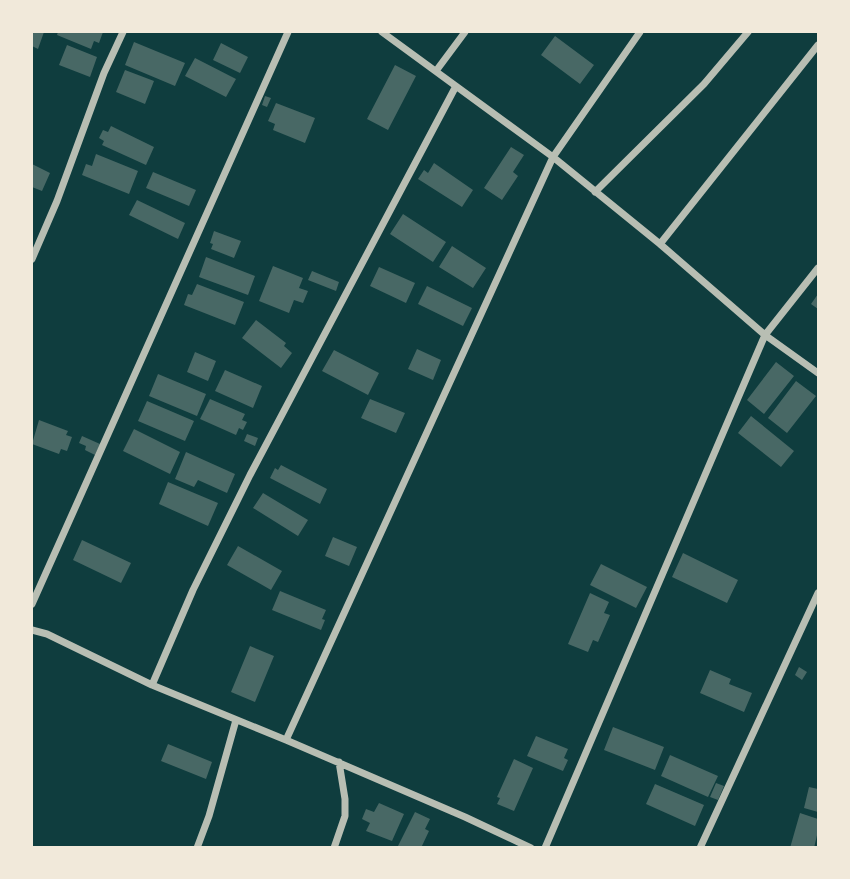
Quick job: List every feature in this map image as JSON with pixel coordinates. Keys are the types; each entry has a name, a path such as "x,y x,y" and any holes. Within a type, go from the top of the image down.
{"street":[{"path":"32,259 57,201 104,73 123,32"},
{"path":"32,604 288,32"},
{"path":"383,32 553,157 660,244 765,335 818,373"},
{"path":"436,71 465,32"},
{"path":"286,740 553,157 640,32"},
{"path":"595,192 704,83 748,32"},
{"path":"660,244 818,45"},
{"path":"152,685 193,590 250,475 456,86"},
{"path":"545,848 765,335 818,268"},
{"path":"700,848 818,593"},
{"path":"32,630 47,634 152,685 339,762 531,848"},
{"path":"197,848 209,816 236,720"},
{"path":"334,848 345,816 339,762"}],"building":[{"path":"32,32 44,32 38,49 32,46"},
{"path":"58,32 103,32 99,43 94,41 91,49 57,35"},
{"path":"555,36 594,65 580,84 541,55"},
{"path":"134,42 185,63 175,86 125,65"},
{"path":"221,43 248,57 240,73 213,60"},
{"path":"67,45 97,57 90,77 59,65"},
{"path":"195,58 236,79 226,97 185,76"},
{"path":"395,65 416,76 388,130 367,119"},
{"path":"125,70 154,81 145,104 116,92"},
{"path":"265,96 271,98 267,107 262,105"},
{"path":"276,103 315,118 305,143 273,130 275,124 268,121"},
{"path":"111,126 154,147 146,165 102,145 104,141 99,138 103,130 108,132"},
{"path":"511,147 524,155 513,172 518,176 502,200 484,188"},
{"path":"96,154 138,171 129,194 82,175 86,164 92,166"},
{"path":"434,163 473,190 462,207 418,179 424,170 428,173"},
{"path":"32,164 50,173 42,191 32,187"},
{"path":"153,172 196,190 189,206 146,188"},
{"path":"137,200 185,223 178,239 129,215"},
{"path":"403,214 446,242 433,262 390,234"},
{"path":"214,231 241,241 234,258 211,249"},
{"path":"452,246 486,268 473,288 439,267"},
{"path":"206,257 255,276 248,295 199,277"},
{"path":"273,266 303,278 299,288 308,291 303,303 294,300 289,313 259,301"},
{"path":"379,267 415,283 406,303 370,286"},
{"path":"312,271 339,282 336,291 308,280"},
{"path":"197,284 244,302 235,325 184,305 188,294 192,295"},
{"path":"427,286 472,308 463,326 418,304"},
{"path":"818,294 818,309 811,304"},
{"path":"256,320 286,343 284,346 292,353 281,368 242,338"},
{"path":"417,349 441,360 433,380 408,369"},
{"path":"334,350 379,373 368,395 322,371"},
{"path":"195,352 216,361 208,381 187,372"},
{"path":"776,362 794,376 764,414 747,400"},
{"path":"225,370 262,386 253,408 215,391"},
{"path":"158,374 206,394 197,416 149,396"},
{"path":"796,381 816,396 787,433 768,418"},
{"path":"210,399 245,414 242,420 247,422 243,430 239,428 236,435 200,419"},
{"path":"370,399 405,413 396,433 361,418"},
{"path":"147,401 194,421 185,441 138,421"},
{"path":"751,416 794,451 781,467 738,433"},
{"path":"39,420 68,431 66,435 72,437 67,451 61,449 59,454 32,444"},
{"path":"134,429 180,452 170,474 123,451"},
{"path":"247,434 258,438 255,446 244,441"},
{"path":"82,436 100,444 95,455 79,443"},
{"path":"186,452 235,474 227,493 198,480 194,487 175,479"},
{"path":"281,465 327,489 320,504 270,478 275,468 278,470"},
{"path":"168,482 218,503 208,526 159,504"},
{"path":"263,493 308,520 298,536 253,508"},
{"path":"333,537 357,547 349,566 325,556"},
{"path":"82,540 131,563 121,583 73,560"},
{"path":"238,546 282,571 271,590 227,565"},
{"path":"683,553 738,580 727,603 672,577"},
{"path":"601,564 647,587 636,608 590,585"},
{"path":"280,591 326,610 321,630 272,610"},
{"path":"590,593 609,602 604,613 610,615 598,642 593,640 588,652 568,644"},
{"path":"250,646 274,656 255,702 231,692"},
{"path":"799,667 807,672 802,680 795,675"},
{"path":"710,670 731,679 729,684 752,693 744,712 700,693"},
{"path":"613,727 664,747 655,770 604,750"},
{"path":"536,736 568,749 564,758 568,760 563,771 527,756"},
{"path":"168,744 212,762 206,779 161,761"},
{"path":"670,755 718,776 708,797 661,776"},
{"path":"514,759 533,768 514,811 497,804 500,798 497,797"},
{"path":"716,783 724,786 718,800 710,797"},
{"path":"655,784 704,805 695,826 646,804"},
{"path":"809,787 818,789 818,812 804,808"},
{"path":"379,803 404,814 392,841 366,831 370,823 362,819 366,809 374,812"},
{"path":"415,812 430,819 425,829 429,831 421,848 397,848"},
{"path":"800,813 818,819 814,848 790,848"}]}
